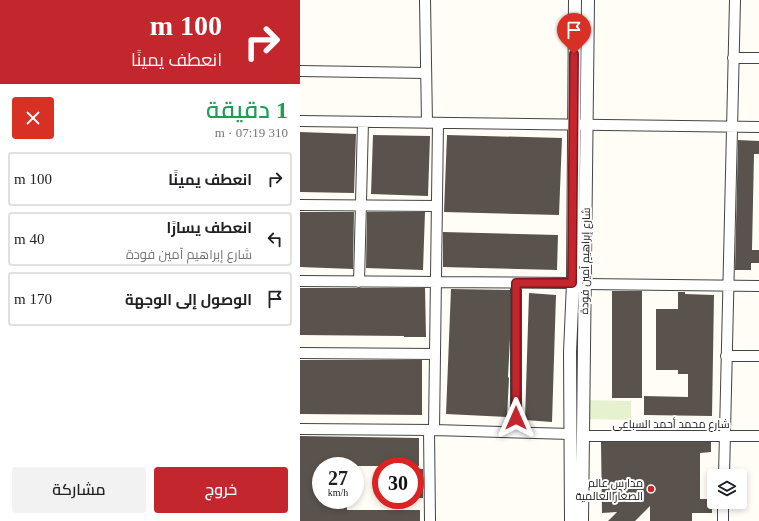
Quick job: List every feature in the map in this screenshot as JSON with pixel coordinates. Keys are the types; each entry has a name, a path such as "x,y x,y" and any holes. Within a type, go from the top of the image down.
{"street":[{"path":"425,0 427,123"},
{"name":"شارع إبراهيم آمين فودة","path":"571,521 583,352 579,284 574,124 575,0"},
{"name":"شارع إبراهيم آمين فودة","path":"582,521 570,352 579,284 586,125 588,0"},
{"path":"724,469 735,0"},
{"path":"733,58 759,58"},
{"path":"300,71 426,74"},
{"path":"574,82 587,82"},
{"path":"300,121 759,127"},
{"path":"359,282 363,122"},
{"path":"430,521 435,354 438,123"},
{"path":"300,205 437,206"},
{"path":"300,281 759,286"},
{"path":"516,283 516,432"},
{"path":"570,352 583,352"},
{"path":"300,353 435,354"},
{"path":"726,356 759,356"},
{"name":"شارع محمد أحمد السباعى","path":"300,429 432,430 577,435 759,436"},
{"path":"723,509 723,521"}],"green space":[{"path":"584,400 631,401 631,420 584,419"}],"building":[{"path":"300,132 356,134 354,193 300,192"},
{"path":"373,135 430,136 428,196 371,194"},
{"path":"447,135 562,138 559,215 444,212"},
{"path":"738,140 759,141 759,154 754,154 752,250 759,250 759,263 751,263 751,270 735,270"},
{"path":"300,212 354,212 353,269 300,267"},
{"path":"367,212 425,212 423,270 366,268"},
{"path":"443,232 558,235 557,270 443,267"},
{"path":"300,288 425,288 426,337 300,335"},
{"path":"451,289 510,290 507,417 446,414"},
{"path":"612,291 642,291 642,398 612,398"},
{"path":"678,292 685,292 685,294 714,295 712,416 644,415 644,396 688,397 688,374 678,374 678,370 656,370 656,309 678,309"},
{"path":"529,293 556,295 552,422 525,420"},
{"path":"300,360 422,360 422,415 300,414"},
{"path":"300,436 419,438 419,457 372,457 372,466 364,466 364,457 312,457 312,509 420,510 420,521 300,521"},
{"name":"مدارس عالم الصغار العالمية","path":"601,442 711,442 711,452 700,453 700,499 707,499 707,509 712,509 712,513 692,513 692,521 650,521 650,506 635,521 608,521 617,512 602,513"}],"place":[{"name":"مدارس عالم الصغار العالمية","path":"651,489"}],"route":[{"path":"516,418 516,283 572,283 574,54"}]}
